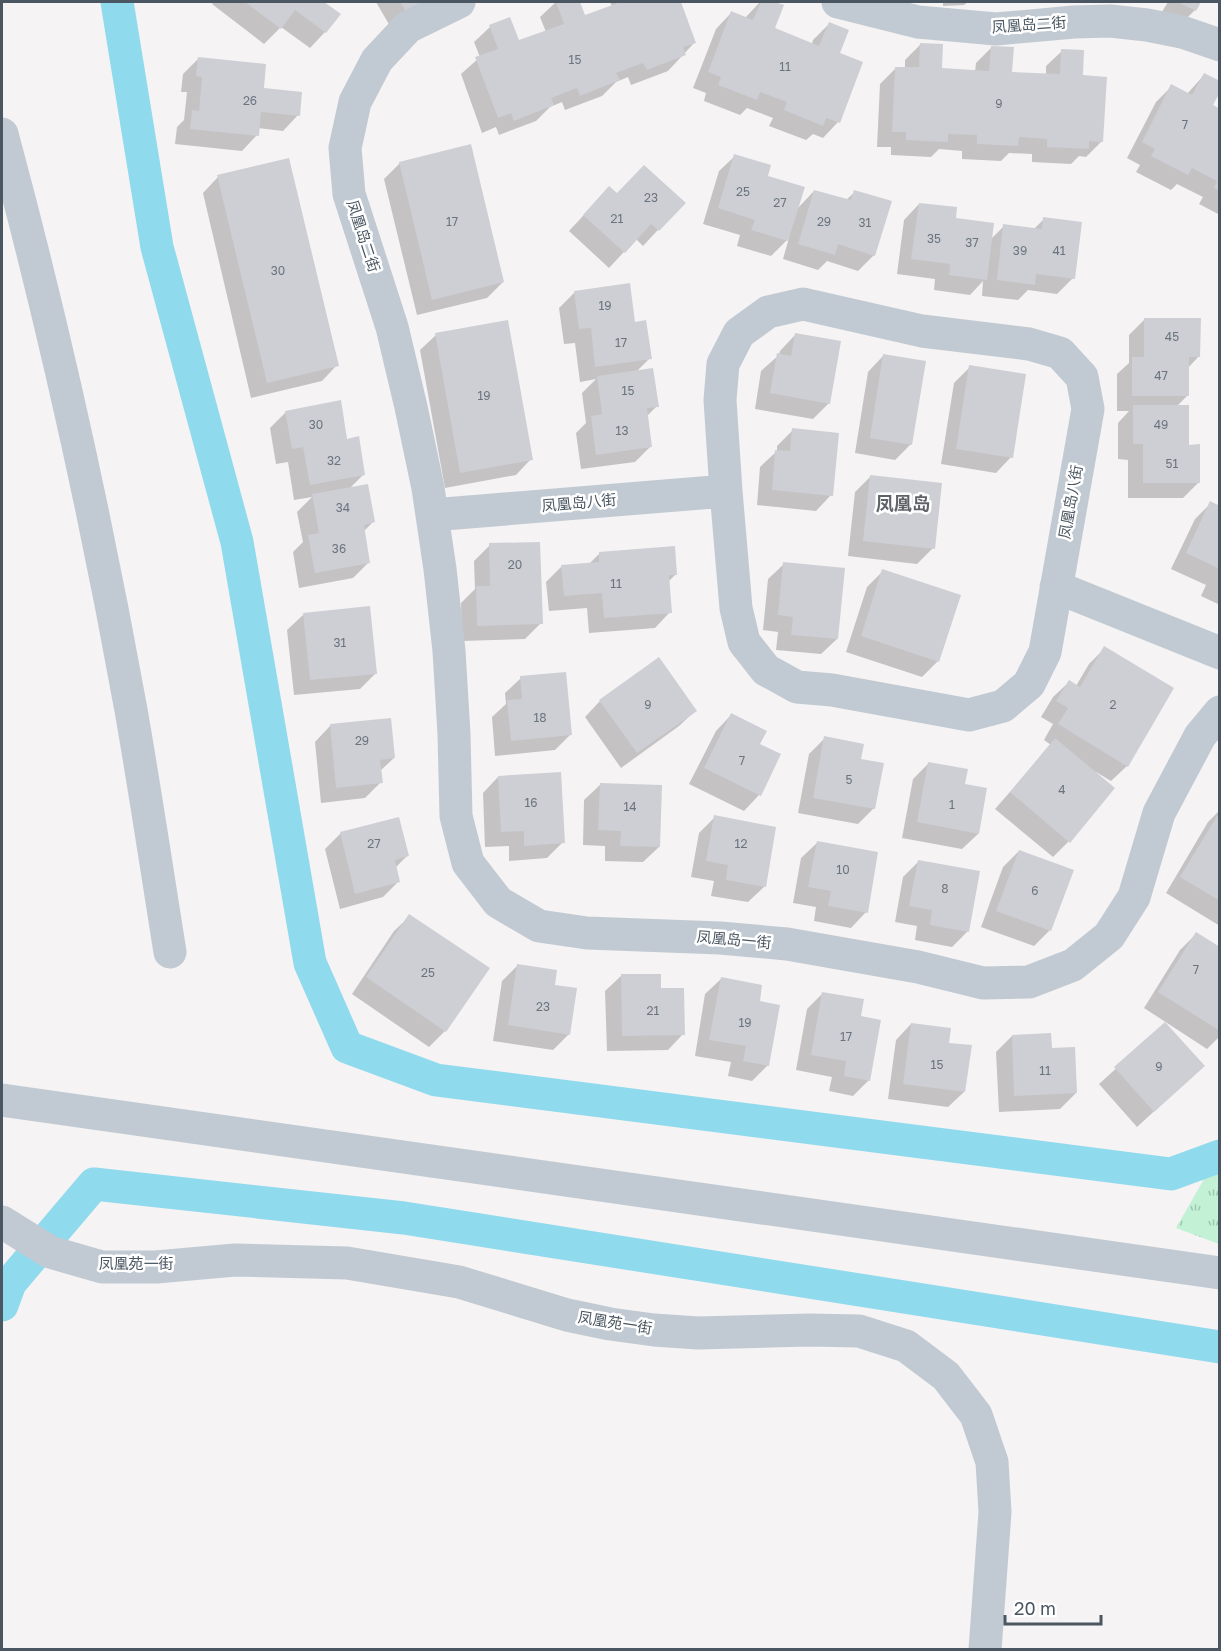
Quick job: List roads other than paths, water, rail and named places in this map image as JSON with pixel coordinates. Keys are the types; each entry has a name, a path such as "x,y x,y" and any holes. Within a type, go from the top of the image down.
{"street":[{"name":"凤凰岛二街","path":"432,515 411,407 392,327 350,194 345,148 355,102 377,60 408,27 459,2"},
{"name":"凤凰岛二街","path":"838,2 918,22 996,29 1110,21 1147,25 1182,32 1220,45"},
{"path":"2,134 28,231 85,481 131,710 170,952"},
{"name":"凤凰岛八街","path":"803,304 922,331 1029,344 1060,353 1082,377 1088,409 1045,652 1029,684 1003,706 969,715 832,690 797,687 766,670 744,642 736,608 726,491 720,400 723,364 739,333 768,312 803,304"},
{"name":"凤凰岛八街","path":"432,515 726,491"},
{"name":"凤凰岛一街","path":"432,515 449,651 456,816 468,863 498,902 539,926 587,933 654,934 787,944 853,954 983,983 1029,981 1073,965 1109,936 1134,897 1159,813 1200,736 1220,712"},
{"path":"1056,587 1220,653"},
{"path":"2,1100 1220,1273"},
{"name":"凤凰苑一街","path":"2,1222 42,1247 102,1267 156,1267 235,1260 347,1263 459,1282 567,1315 610,1324 698,1333 859,1331 906,1346 946,1376 976,1416 992,1462 995,1512 985,1650"}],"waterway":[{"path":"117,2 157,247 237,542 310,963 347,1047 436,1080 1171,1174 1220,1156"},
{"path":"2,1305 10,1283 94,1184 404,1218 1220,1347"}],"district":[{"name":"凤凰岛","path":"903,504"}]}
